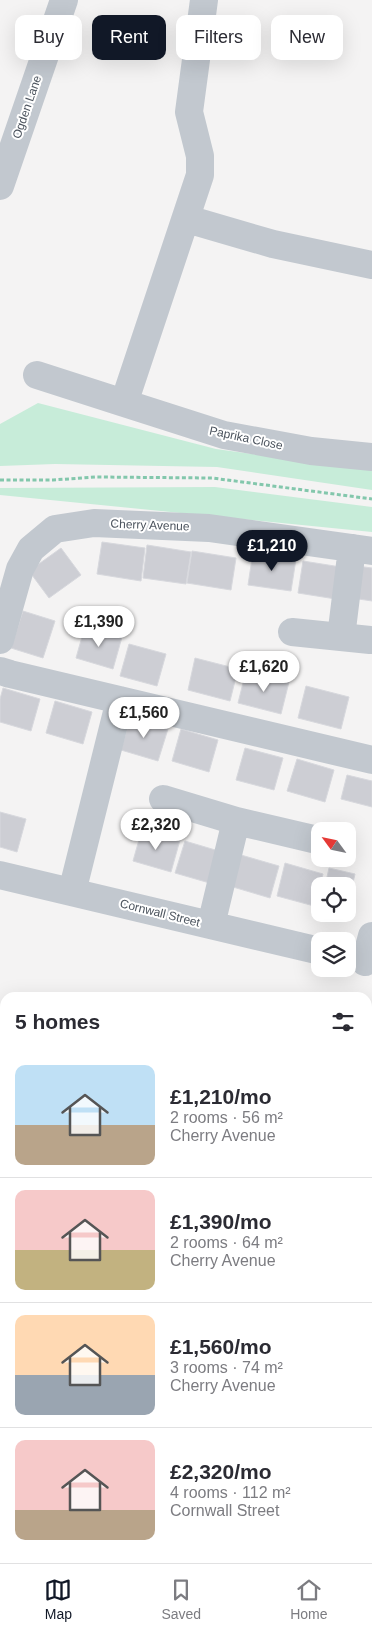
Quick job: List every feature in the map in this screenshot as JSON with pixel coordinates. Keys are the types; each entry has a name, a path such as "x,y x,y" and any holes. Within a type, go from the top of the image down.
{"street":[{"name":"Ogden Lane","path":"0,186 7,143 64,0"},
{"path":"124,403 200,176 200,156 189,112 204,0"},
{"path":"187,219 273,244 372,265"},
{"name":"Paprika Close","path":"37,375 224,435 311,451 372,457"},
{"name":"Cherry Avenue","path":"0,640 20,569 31,549 55,529 94,523 209,528 362,550"},
{"path":"341,637 362,550"},
{"path":"292,632 370,640"},
{"path":"0,670 10,674 372,760"},
{"path":"72,892 120,700"},
{"path":"163,799 236,821 311,839"},
{"path":"211,925 236,821"},
{"name":"Cornwall Street","path":"0,874 311,949"},
{"path":"361,961 372,936"}],"path":[{"path":"0,480 54,480 96,477 212,478 372,499"}],"green space":[{"path":"38,403 216,449 372,470 372,490 217,467 55,464 0,466 0,424"},
{"path":"215,487 372,507 372,532 0,495 0,488"}],"building":[{"path":"102,542 145,548 141,581 97,574"},
{"path":"147,545 191,552 186,584 143,578"},
{"path":"61,548 81,575 49,598 29,571"},
{"path":"192,551 236,558 231,590 187,583"},
{"path":"253,552 296,559 291,591 248,585"},
{"path":"303,561 347,568 342,600 298,593"},
{"path":"357,566 372,568 372,601 352,598"},
{"path":"23,611 55,621 43,658 11,648"},
{"path":"85,626 122,637 113,669 76,658"},
{"path":"129,644 166,654 157,686 120,676"},
{"path":"195,658 238,669 230,701 188,690"},
{"path":"246,671 289,682 281,714 238,703"},
{"path":"306,686 349,697 341,729 298,718"},
{"path":"3,688 40,699 31,731 0,722 0,699"},
{"path":"55,701 92,712 83,744 46,733"},
{"path":"130,718 168,729 158,761 121,750"},
{"path":"181,729 218,740 209,772 172,761"},
{"path":"245,748 283,758 274,790 236,780"},
{"path":"297,759 334,770 325,802 287,791"},
{"path":"347,775 372,781 372,807 341,799"},
{"path":"0,812 26,819 17,852 0,847"},
{"path":"142,829 180,840 171,872 133,861"},
{"path":"185,841 222,852 213,884 175,873"},
{"path":"241,855 279,866 270,898 233,887"},
{"path":"285,863 323,874 322,877 311,877 311,905 277,896"},
{"path":"329,868 355,874 354,877 327,877"}]}
